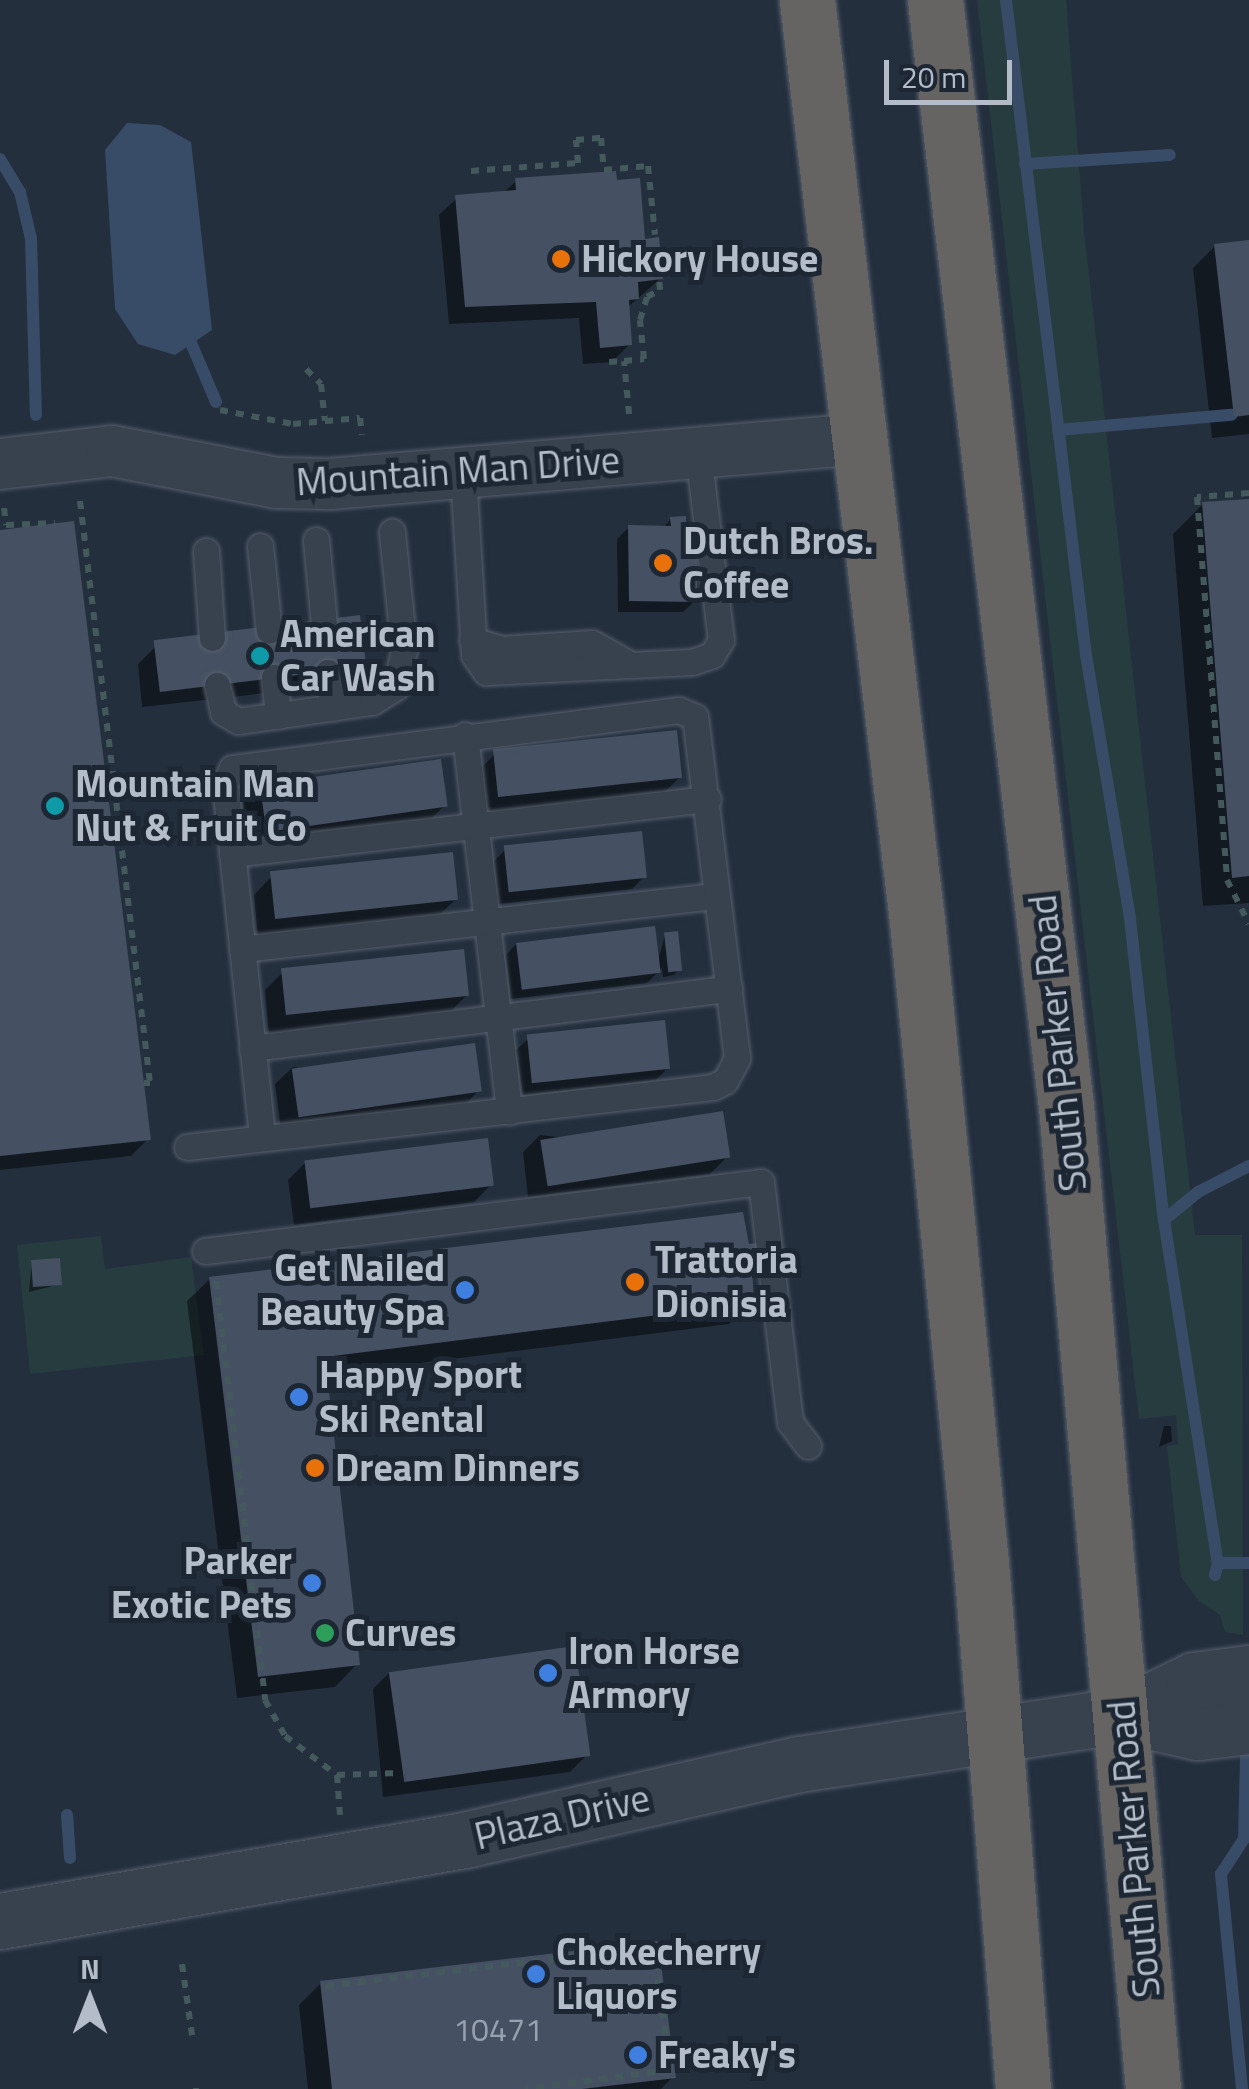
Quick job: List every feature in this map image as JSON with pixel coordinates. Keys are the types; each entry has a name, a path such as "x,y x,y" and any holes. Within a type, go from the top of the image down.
{"highway":[{"path":"807,0 917,922 1023,2089"},
{"name":"South Parker Road","path":"936,0 1064,1087 1123,1715 1153,2089"}],"street":[{"name":"Mountain Man Drive","path":"0,464 131,453 277,483 366,481 860,438"},
{"name":"Plaza Drive","path":"0,1921 498,1834 799,1764 994,1738 1123,1715 1194,1680 1249,1673"},
{"name":"Plaza Drive","path":"1123,1715 1198,1732 1249,1726"}],"lane":[{"path":"463,474 472,640 479,665 497,677 703,660 720,640 698,454"},
{"path":"218,684 229,718 278,716 372,702 396,688 404,649 392,532"},
{"path":"316,540 324,625"},
{"path":"260,546 269,631"},
{"path":"206,551 212,638"},
{"path":"328,672 334,708"},
{"path":"274,678 278,716"},
{"path":"187,1147 509,1111 725,1081 736,1058 698,726 679,710 232,768 224,784 262,1138"},
{"path":"465,735 509,1111"},
{"path":"232,854 708,799"},
{"path":"242,949 717,896"},
{"path":"252,1048 729,989"},
{"path":"205,1251 762,1182 790,1422 808,1446"}],"path":[{"path":"472,171 578,162 576,140 601,138 604,170 648,166 655,235"},
{"path":"609,362 644,359 640,320 646,296 660,290 659,277"},
{"path":"624,361 632,459"},
{"path":"306,369 321,384 324,421"},
{"path":"220,410 293,424 360,418 366,481"},
{"path":"75,455 150,1082 144,1083"},
{"path":"1249,493 1197,497 1227,880 1249,924"},
{"path":"216,1280 263,1692 285,1736 337,1775 399,1773"},
{"path":"337,1775 340,1816"},
{"path":"326,1986 653,1947 672,2070 525,2089"},
{"path":"182,1964 192,2035"}],"green space":[{"path":"977,0 1066,0 1084,230 1195,1235 1242,1235 1243,1635 1225,1632 1220,1615 1198,1600 1181,1577 1167,1446 1178,1444 1176,1415 1139,1419"},
{"path":"101,1236 105,1269 191,1257 204,1355 30,1374 17,1245"}],"water":[{"path":"127,123 160,125 191,142 212,330 175,355 138,344 115,309 105,150"}],"building":[{"name":"Hickory House","path":"616,171 617,180 640,178 645,239 659,237 663,279 638,282 639,299 629,300 632,345 600,348 596,302 465,307 455,195 516,190 515,178"},
{"path":"1249,240 1249,415 1234,417 1214,244"},
{"path":"1249,499 1249,876 1232,878 1202,502"},
{"name":"Dutch Bros. Coffee","path":"686,516 686,523 698,523 697,602 629,601 628,525 671,526 670,517"},
{"name":"Mountain Man Nut & Fruit Co","path":"74,521 151,1140 0,1156 0,530"},
{"name":"American Car Wash","path":"360,615 366,667 160,692 154,640"},
{"path":"677,730 682,778 498,797 493,749"},
{"path":"441,759 448,807 266,832 260,784"},
{"path":"642,831 647,878 509,892 504,846"},
{"path":"453,852 458,900 275,919 270,871"},
{"path":"655,926 661,973 522,990 516,943"},
{"path":"678,931 682,971 668,972 664,932"},
{"path":"464,949 469,996 286,1015 281,968"},
{"path":"665,1020 670,1069 532,1083 527,1035"},
{"path":"475,1043 482,1092 299,1117 292,1069"},
{"path":"723,1111 730,1157 548,1186 540,1140"},
{"path":"488,1138 494,1186 310,1208 304,1161"},
{"path":"743,1212 749,1244 765,1242 768,1265 752,1267 754,1303 325,1357 360,1665 258,1677 209,1277"},
{"path":"60,1258 62,1285 33,1287 31,1260"},
{"path":"575,1646 590,1756 404,1782 389,1672"},
{"path":"658,1941 676,2078 582,2089 332,2089 320,1981"}],"waterway":[{"path":"1006,0 1086,655 1130,919 1164,1220 1218,1563"},
{"path":"1025,164 1170,155"},
{"path":"0,159 20,192 31,239 36,415"},
{"path":"186,331 216,402"},
{"path":"1058,430 1231,415"},
{"path":"1164,1220 1198,1192 1249,1166"},
{"path":"1215,1575 1218,1563 1249,1563"},
{"path":"1242,2089 1221,1874 1244,1839 1246,1757"},
{"path":"67,1815 70,1858"}],"place":[{"name":"Hickory House","path":"561,259"},
{"name":"Dutch Bros. Coffee","path":"663,563"},
{"name":"American Car Wash","path":"260,656"},
{"name":"Mountain Man Nut & Fruit Co","path":"55,806"},
{"name":"Trattoria Dionisia","path":"635,1282"},
{"name":"Get Nailed Beauty Spa","path":"465,1290"},
{"name":"Happy Sport Ski Rental","path":"299,1397"},
{"name":"Dream Dinners","path":"315,1468"},
{"name":"Parker Exotic Pets","path":"312,1583"},
{"name":"Curves","path":"325,1633"},
{"name":"Iron Horse Armory","path":"548,1673"},
{"name":"Chokecherry Liquors","path":"536,1974"},
{"name":"Freaky's","path":"638,2055"}]}
